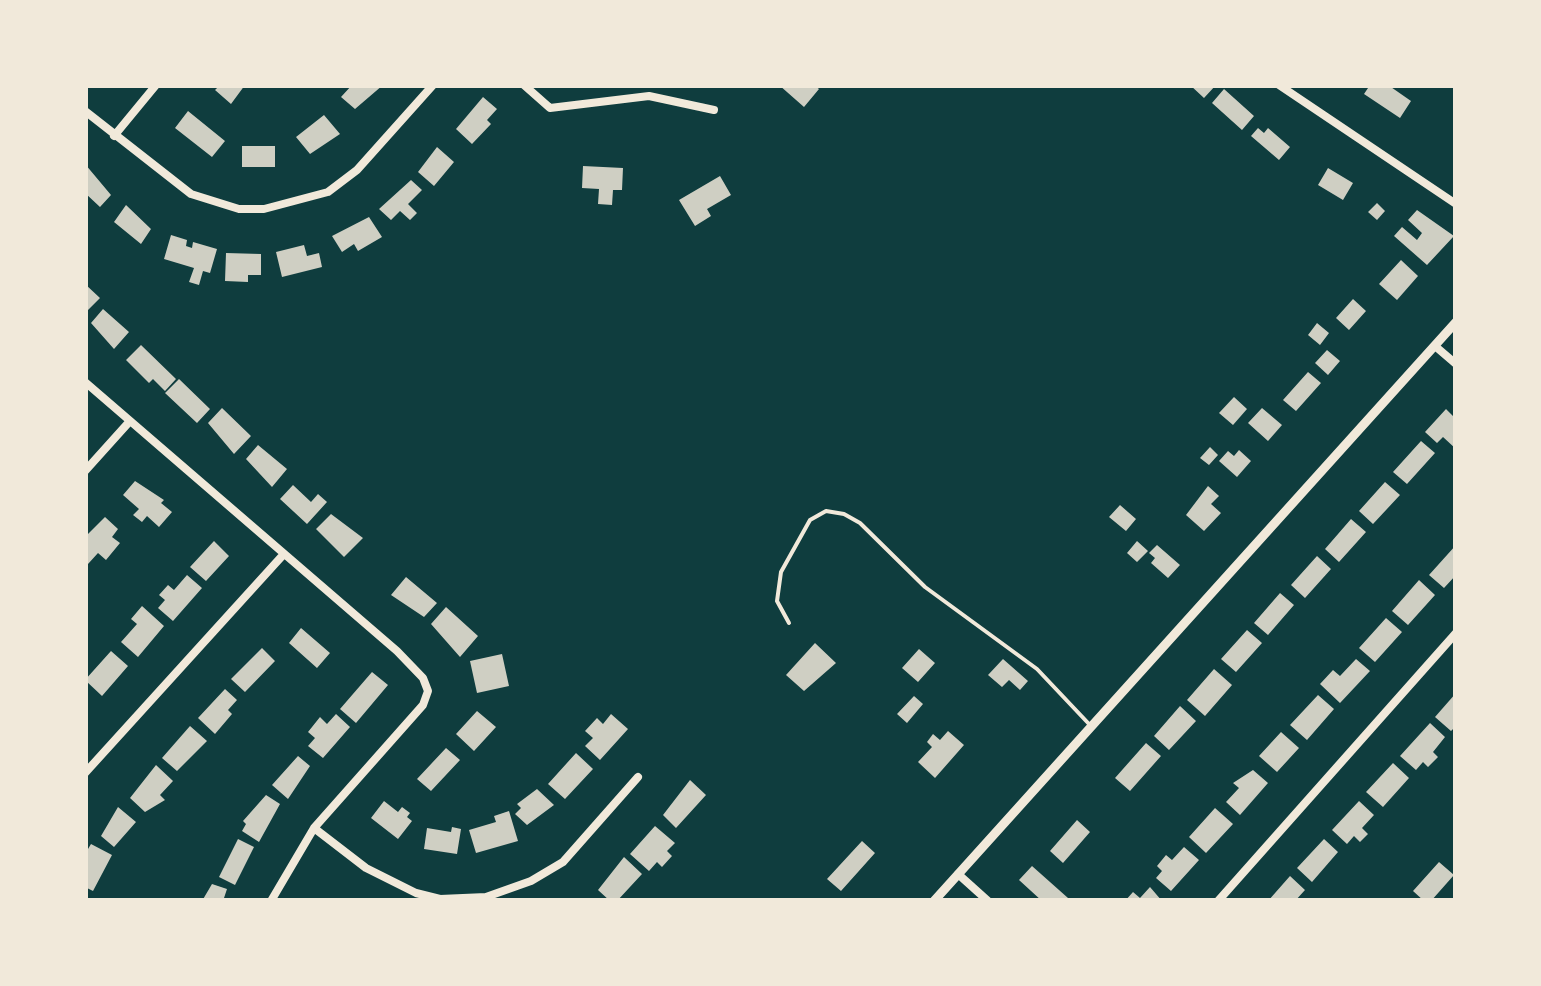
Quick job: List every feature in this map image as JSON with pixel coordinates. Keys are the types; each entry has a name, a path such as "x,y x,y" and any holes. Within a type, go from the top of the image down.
{"street":[{"path":"114,136 156,85"},
{"path":"85,110 191,194 239,209 264,209 328,192 357,170 433,85"},
{"path":"524,85 550,108 648,96 714,110"},
{"path":"1279,85 1456,204"},
{"path":"934,901 1456,322"},
{"path":"1435,346 1456,364"},
{"path":"85,382 397,651 423,678 428,691 423,705 314,828 271,901"},
{"path":"85,471 130,421"},
{"path":"85,774 283,555"},
{"path":"1218,901 1456,633"},
{"path":"314,828 366,868 398,885 440,900 486,898 531,881 563,862 638,776"},
{"path":"958,874 988,901"}],"lane":[{"path":"789,623 777,602 781,572 810,520 826,511 844,514 860,524 924,588 1037,669 1092,727"}],"building":[{"path":"220,85 245,85 231,104 215,90"},
{"path":"352,85 383,85 355,109 341,97"},
{"path":"779,85 814,85 819,89 804,107"},
{"path":"1190,85 1216,85 1204,98"},
{"path":"1370,85 1388,85 1411,101 1400,118 1364,94"},
{"path":"1224,89 1254,116 1242,130 1212,103"},
{"path":"483,97 497,109 487,120 491,124 472,144 456,129"},
{"path":"188,111 225,141 212,157 175,128"},
{"path":"324,115 340,134 310,154 296,137"},
{"path":"1258,128 1264,133 1268,128 1290,147 1279,160 1251,136"},
{"path":"242,146 275,146 275,167 242,167"},
{"path":"437,147 454,162 434,186 418,172"},
{"path":"85,164 111,195 100,207 85,193"},
{"path":"583,166 623,168 622,190 613,190 612,205 598,204 599,189 582,188"},
{"path":"1328,168 1353,183 1343,200 1318,185"},
{"path":"720,176 731,195 707,209 711,216 695,226 679,200"},
{"path":"411,180 422,190 408,204 417,213 410,220 400,211 391,220 379,209"},
{"path":"1377,203 1385,211 1377,220 1368,212"},
{"path":"126,205 151,229 141,244 114,222"},
{"path":"1417,210 1454,236 1427,265 1394,236 1402,227 1417,240 1422,233 1408,220"},
{"path":"369,217 382,237 358,251 354,244 342,252 332,236"},
{"path":"171,235 187,240 186,246 192,248 193,242 217,249 210,273 203,271 199,285 189,282 194,268 164,259"},
{"path":"304,245 307,256 319,253 322,267 282,277 276,252"},
{"path":"226,253 261,254 261,275 248,275 248,282 225,281"},
{"path":"1401,260 1418,276 1397,300 1379,284"},
{"path":"85,284 100,298 85,313"},
{"path":"1353,299 1366,311 1349,330 1336,318"},
{"path":"103,309 129,332 114,349 91,323"},
{"path":"1317,323 1329,333 1320,345 1308,335"},
{"path":"141,345 176,379 165,391 153,379 149,383 126,360"},
{"path":"1327,350 1340,361 1328,375 1315,363"},
{"path":"1308,372 1321,383 1296,411 1283,400"},
{"path":"179,379 210,409 197,423 165,393"},
{"path":"1234,397 1247,409 1233,425 1219,413"},
{"path":"222,408 251,436 234,454 208,423"},
{"path":"1262,408 1282,425 1268,441 1248,423"},
{"path":"1446,409 1456,419 1456,449 1443,437 1437,443 1425,432"},
{"path":"1421,441 1435,453 1407,484 1393,472"},
{"path":"258,445 287,469 272,487 246,459"},
{"path":"1210,447 1218,455 1209,465 1200,458"},
{"path":"1239,450 1251,461 1237,477 1219,461 1228,451 1234,456"},
{"path":"135,481 164,500 161,503 172,512 159,527 147,516 142,522 133,515 139,509 123,495"},
{"path":"1385,482 1400,495 1373,524 1359,511"},
{"path":"293,485 311,502 318,494 327,502 307,524 280,499"},
{"path":"1208,486 1219,496 1211,504 1221,513 1204,531 1186,515"},
{"path":"1120,505 1136,519 1126,531 1109,517"},
{"path":"331,514 363,538 344,557 316,529"},
{"path":"105,517 118,529 112,537 120,543 106,560 98,553 88,564 85,537"},
{"path":"1351,519 1366,532 1339,562 1325,549"},
{"path":"214,541 229,556 206,581 190,567"},
{"path":"1137,541 1148,551 1137,562 1127,553"},
{"path":"1157,545 1180,565 1168,578 1151,563 1155,558 1149,553"},
{"path":"1456,545 1456,575 1444,588 1429,575"},
{"path":"1317,556 1331,569 1305,598 1291,585"},
{"path":"187,575 202,588 173,621 158,608 165,600 159,595 168,585 174,590"},
{"path":"406,577 437,603 424,617 391,595"},
{"path":"1419,580 1435,595 1408,625 1392,611"},
{"path":"1280,593 1294,605 1268,635 1254,623"},
{"path":"142,606 164,626 138,657 121,642 137,624 131,619"},
{"path":"446,607 478,636 460,657 431,624"},
{"path":"1386,618 1402,632 1375,662 1359,648"},
{"path":"301,628 330,653 317,668 289,643"},
{"path":"1247,630 1262,643 1236,672 1221,659"},
{"path":"815,643 836,663 804,691 786,675"},
{"path":"262,648 275,661 245,692 231,679"},
{"path":"919,649 935,663 918,682 902,668"},
{"path":"111,651 128,666 102,696 85,680"},
{"path":"502,654 509,686 477,693 470,661"},
{"path":"1003,659 1028,681 1020,690 1009,680 1002,687 988,675"},
{"path":"1356,659 1370,671 1340,703 1320,684 1333,670 1340,676"},
{"path":"1214,669 1232,685 1205,716 1187,700"},
{"path":"372,672 388,685 356,723 340,709"},
{"path":"225,689 237,700 228,710 232,714 215,734 198,718"},
{"path":"1456,693 1456,726 1451,731 1435,717"},
{"path":"1318,695 1334,709 1307,740 1290,725"},
{"path":"914,696 923,704 907,723 897,714"},
{"path":"1180,706 1196,721 1169,750 1154,736"},
{"path":"477,711 496,727 474,751 456,734"},
{"path":"336,714 350,727 323,758 308,746 315,738 308,732 320,717 327,724"},
{"path":"611,714 628,729 600,760 585,746 593,738 585,731 597,718 603,724"},
{"path":"1430,723 1445,737 1433,752 1438,757 1428,767 1423,762 1416,770 1400,756"},
{"path":"190,726 207,741 177,771 162,758"},
{"path":"948,731 964,745 935,778 918,762 932,747 927,742 933,734 940,740"},
{"path":"1281,732 1299,748 1277,772 1259,756"},
{"path":"1146,743 1161,756 1130,791 1115,778"},
{"path":"446,748 460,760 431,791 417,779"},
{"path":"576,753 593,769 565,799 548,784"},
{"path":"298,756 310,766 288,799 272,785"},
{"path":"1393,763 1409,778 1383,807 1366,792"},
{"path":"156,765 173,781 160,795 165,800 145,812 130,798"},
{"path":"1253,770 1268,783 1240,815 1226,802 1239,788 1233,783"},
{"path":"690,780 706,795 676,828 663,815"},
{"path":"537,789 554,805 527,825 515,814 521,808 517,804"},
{"path":"266,795 280,804 259,842 242,831 246,824 243,821"},
{"path":"384,801 398,812 402,807 410,813 407,817 412,821 398,839 371,818"},
{"path":"1359,801 1374,815 1362,828 1368,834 1360,842 1354,836 1347,844 1332,830"},
{"path":"118,807 136,822 114,847 101,836"},
{"path":"1215,808 1233,824 1206,853 1189,837"},
{"path":"509,811 518,841 476,853 469,830 496,822 494,816"},
{"path":"1077,820 1090,832 1063,863 1050,851"},
{"path":"655,826 675,843 667,851 672,856 662,867 657,862 649,871 630,854"},
{"path":"452,827 461,829 457,854 424,849 427,828 451,832"},
{"path":"238,839 254,847 235,885 219,877"},
{"path":"1324,839 1338,852 1312,882 1297,868"},
{"path":"862,841 875,853 841,891 827,879"},
{"path":"91,844 112,855 93,891 85,887 85,854"},
{"path":"1184,847 1199,860 1171,891 1156,878 1162,871 1157,866 1166,855 1172,860"},
{"path":"624,857 642,874 617,901 610,901 598,890"},
{"path":"1439,862 1454,875 1431,901 1424,901 1413,891"},
{"path":"1032,866 1068,898 1042,901 1019,880"},
{"path":"1290,876 1305,890 1295,901 1268,901"},
{"path":"212,884 227,889 223,901 202,901"},
{"path":"1150,887 1162,901 1125,901 1133,892 1140,898"}]}
